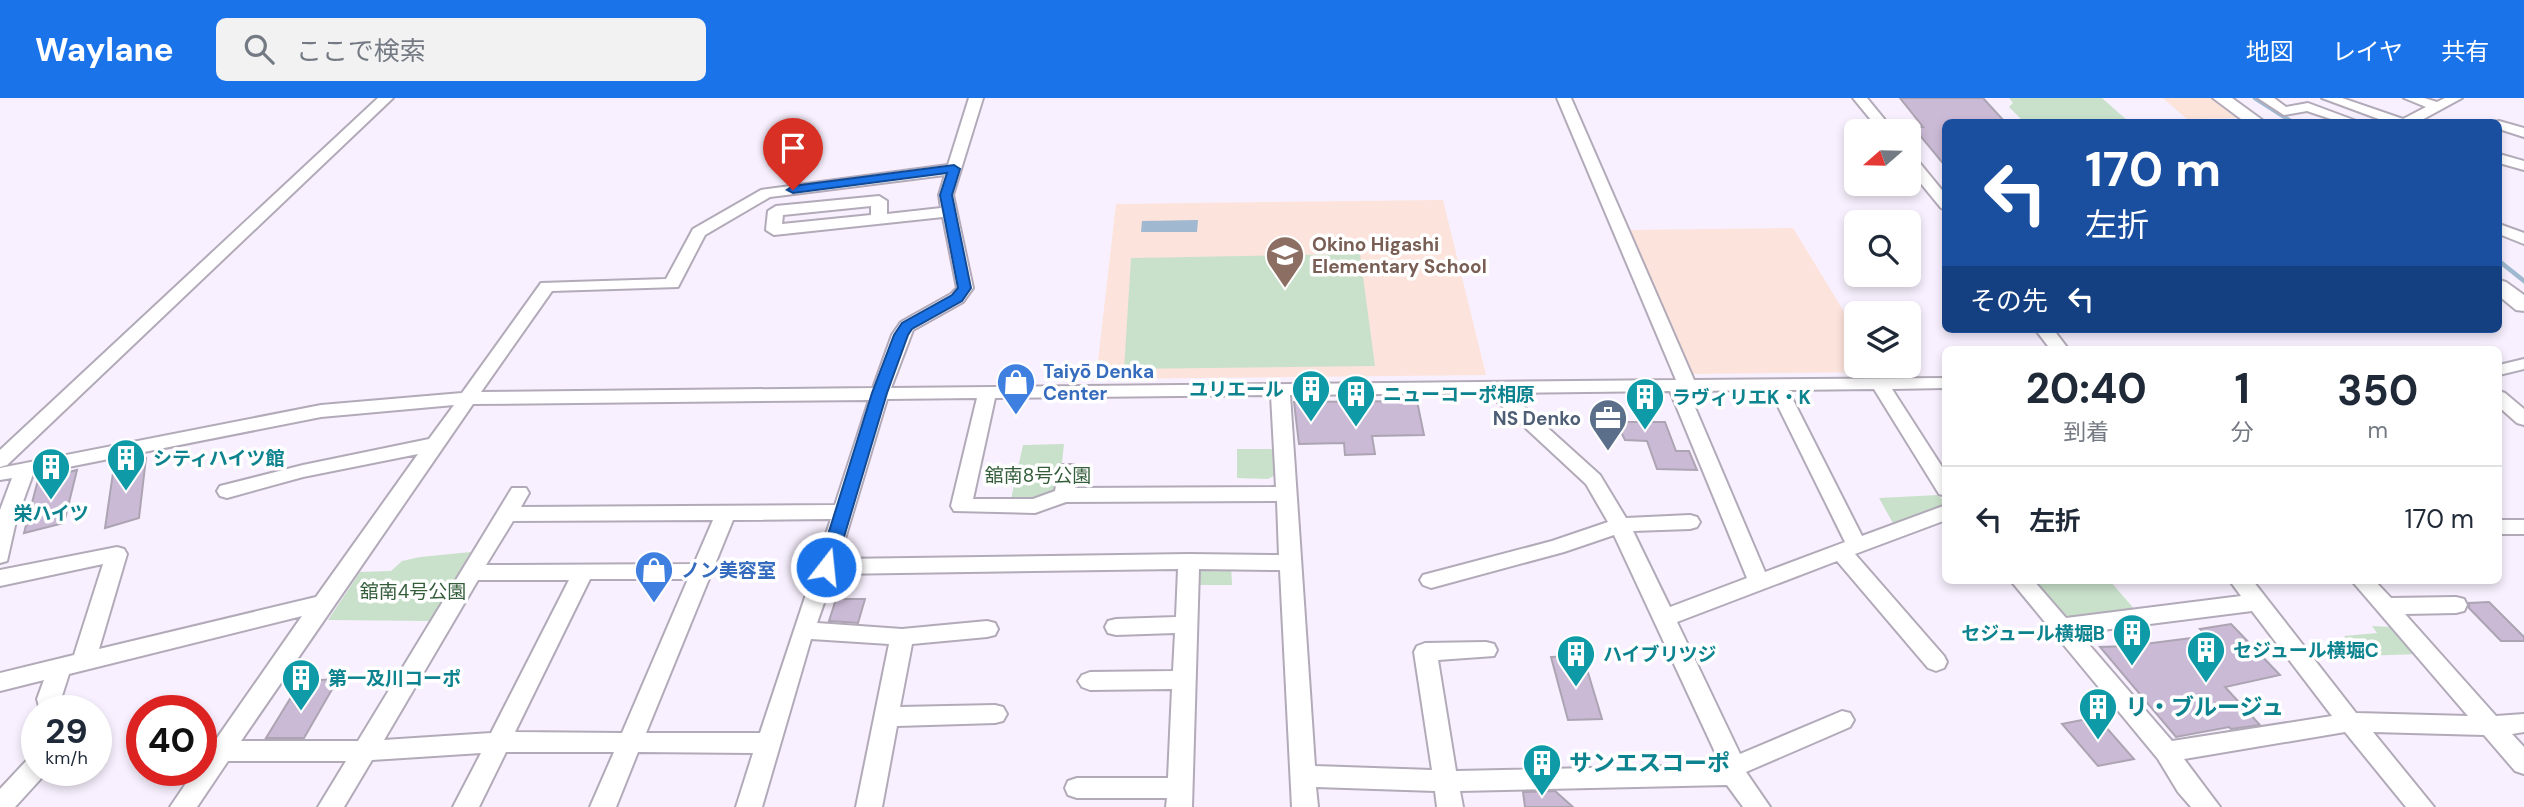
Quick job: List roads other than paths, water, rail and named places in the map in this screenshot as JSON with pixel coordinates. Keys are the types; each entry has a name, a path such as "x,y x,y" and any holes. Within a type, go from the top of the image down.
{"main road":[{"path":"2221,98 2252,119"},
{"path":"2502,288 2524,305"}],"street":[{"path":"0,461 386,98"},
{"path":"749,807 803,629 826,567 880,393 901,335 907,326 957,298 965,288 946,195 976,98"},
{"path":"1564,98 1759,582"},
{"path":"1860,98 1877,119"},
{"path":"2265,98 2284,111 2308,107 2342,119"},
{"path":"2329,98 2390,119"},
{"path":"2411,98 2438,107"},
{"path":"2414,119 2455,98"},
{"path":"2502,126 2524,133"},
{"path":"2502,159 2524,166"},
{"path":"183,807 547,286 672,284 699,232 766,193 954,169"},
{"path":"1922,175 1942,200"},
{"path":"879,219 879,201 776,211 774,230 948,212"},
{"path":"2502,230 2524,239"},
{"path":"2502,369 2524,364"},
{"path":"0,474 321,411 376,404 468,398 1942,383"},
{"path":"1880,384 1939,468"},
{"path":"1776,385 1849,548 1903,626 1936,662"},
{"path":"1492,387 1593,480 1620,525 1734,771 1757,807"},
{"path":"1280,389 1305,807"},
{"path":"987,393 961,506 1035,506 1064,495 1288,494"},
{"path":"2502,400 2524,419"},
{"path":"227,491 303,471 436,444"},
{"path":"0,556 6,521 25,469"},
{"path":"1064,495 1067,470"},
{"path":"331,807 519,494"},
{"path":"603,807 726,512"},
{"path":"507,514 842,512"},
{"path":"1663,618 1942,513"},
{"path":"1431,580 1557,547 1620,525 1690,522"},
{"path":"2502,527 2524,527"},
{"path":"0,578 117,554 84,661"},
{"path":"826,567 1189,561 1292,564"},
{"path":"1077,788 1179,797 1189,561"},
{"path":"471,573 700,571"},
{"path":"466,807 583,573"},
{"path":"2025,584 2167,752 2187,785 2207,807"},
{"path":"2244,584 2350,722 2421,807"},
{"path":"2366,584 2524,764"},
{"path":"2061,627 2259,602"},
{"path":"0,682 323,603"},
{"path":"2384,606 2456,605"},
{"path":"1116,627 1185,625"},
{"path":"803,629 902,637 987,629"},
{"path":"869,807 902,637"},
{"path":"1450,807 1425,652 1486,650"},
{"path":"50,695 59,669"},
{"path":"1090,681 1184,680"},
{"path":"887,717 995,714"},
{"path":"1305,776 1445,781 1734,771 1842,720"},
{"path":"2167,752 2350,722 2490,726 2524,723"},
{"path":"221,751 365,751 499,742 769,743"},
{"path":"0,806 19,780"}],"water":[{"path":"1198,220 1197,232 1141,232 1142,221"}],"waterway":[{"path":"2255,98 2287,119"},
{"path":"2502,263 2524,281"}],"place":[{"name":"Okino Higashi Elementary School","path":"1285,289"},
{"name":"Taiyō Denka Center","path":"1016,416"},
{"name":"ユリエール","path":"1311,423"},
{"name":"ニューコーポ相原","path":"1356,428"},
{"name":"ラヴィリエK・K","path":"1645,431"},
{"name":"NS Denko","path":"1608,452"},
{"name":"シティハイツ館","path":"126,492"},
{"name":"栄ハイツ","path":"51,501"},
{"name":"ノン美容室","path":"654,604"},
{"name":"セジュール横堀B","path":"2132,667"},
{"name":"セジュール横堀C","path":"2206,684"},
{"name":"ハイブリツジ","path":"1576,688"},
{"name":"第一及川コーポ","path":"301,712"},
{"name":"リ・ブルージュ","path":"2098,741"},
{"name":"サンエスコーポ","path":"1542,797"}],"park label":[{"name":"舘南8号公園","path":"1038,475"},
{"name":"舘南4号公園","path":"413,591"}]}
